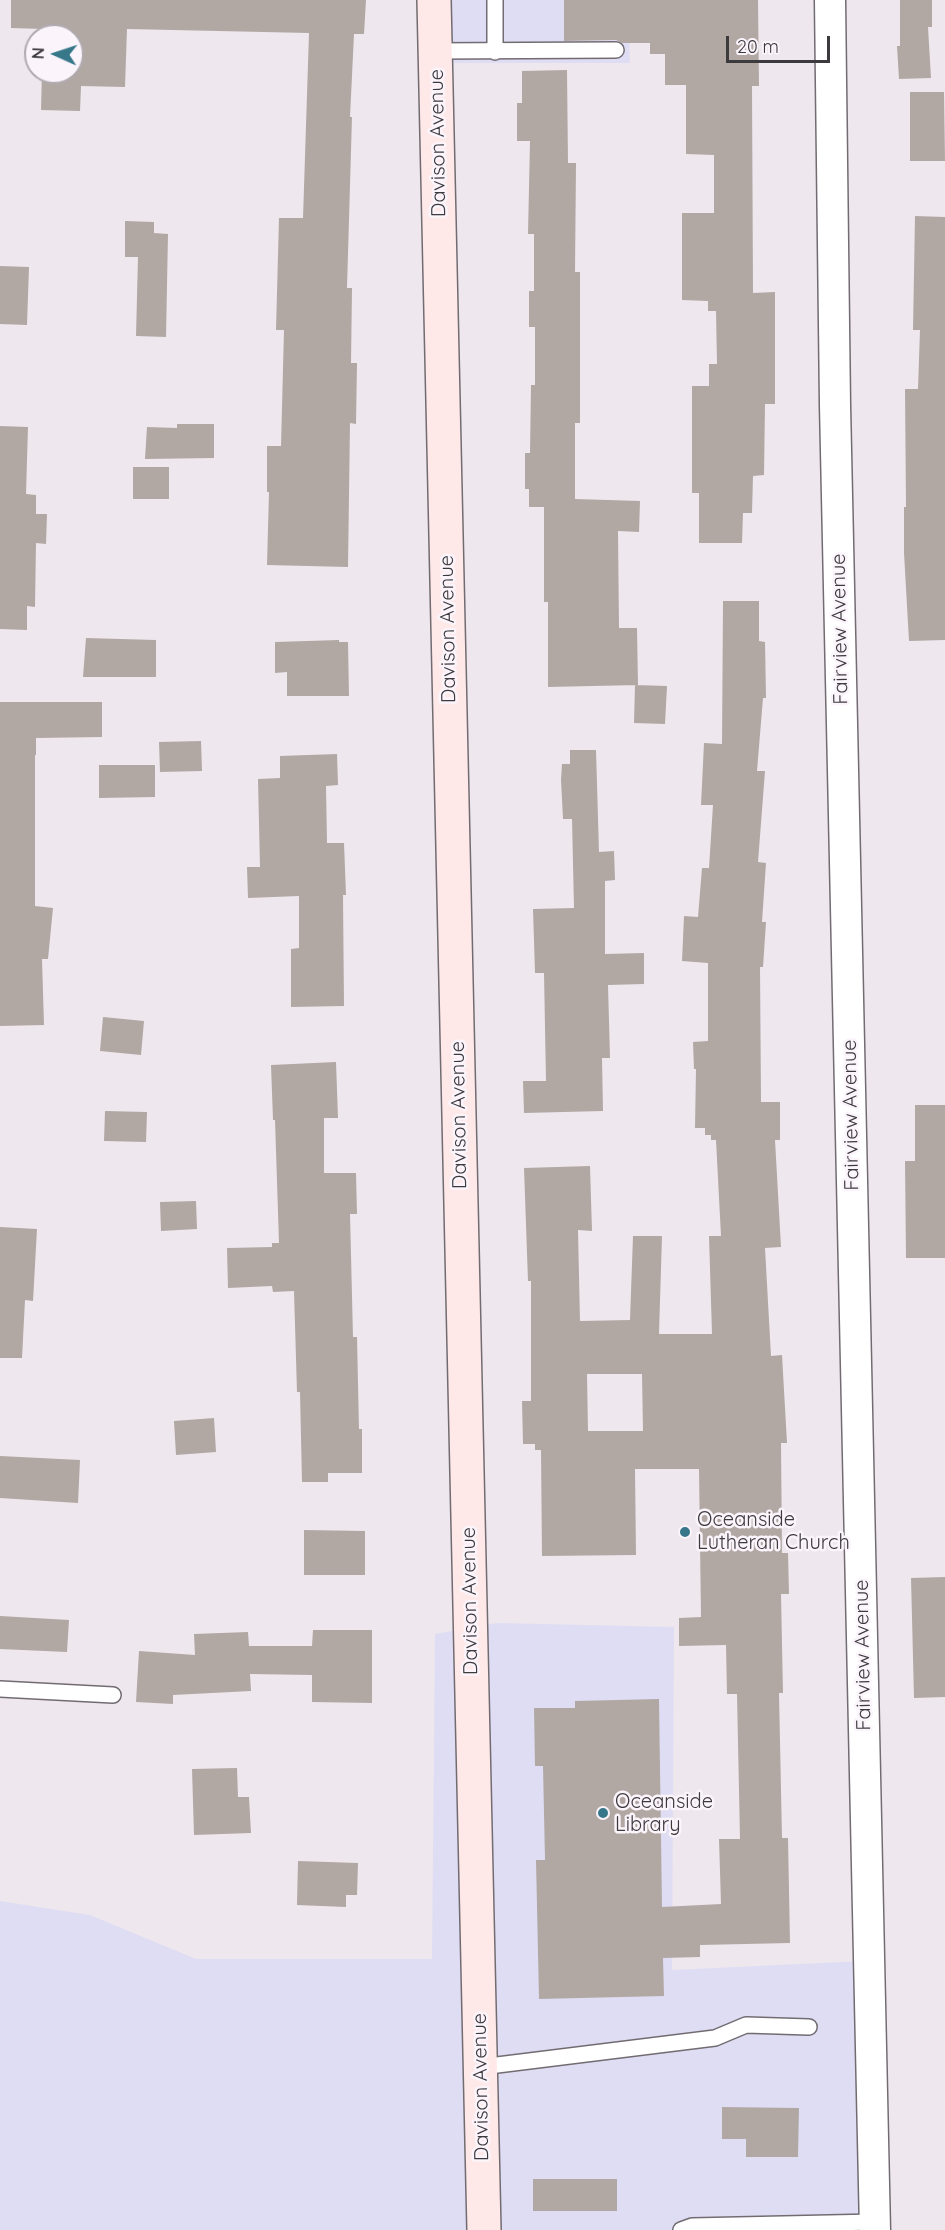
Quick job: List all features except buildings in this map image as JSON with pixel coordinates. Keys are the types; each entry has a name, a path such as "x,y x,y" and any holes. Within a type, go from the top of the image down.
{"main road":[{"name":"Davison Avenue","path":"434,0 484,2230"}],"street":[{"name":"Fairview Avenue","path":"830,0 835,405 875,2226"}],"lane":[{"path":"495,0 495,52"},
{"path":"435,51 616,50"},
{"path":"0,1689 113,1695"},
{"path":"481,2067 715,2038 746,2025 808,2027"},
{"path":"681,2230 692,2226 875,2226"}],"shaded area":[{"path":"444,0 628,0 630,63 446,63"},
{"path":"497,1623 674,1627 672,1970 864,1961 872,2230 0,2230 0,1901 90,1915 196,1959 432,1959 435,1634"}],"place":[{"name":"Oceanside Lutheran Church","path":"685,1532"},
{"name":"Oceanside Library","path":"603,1813"}]}
